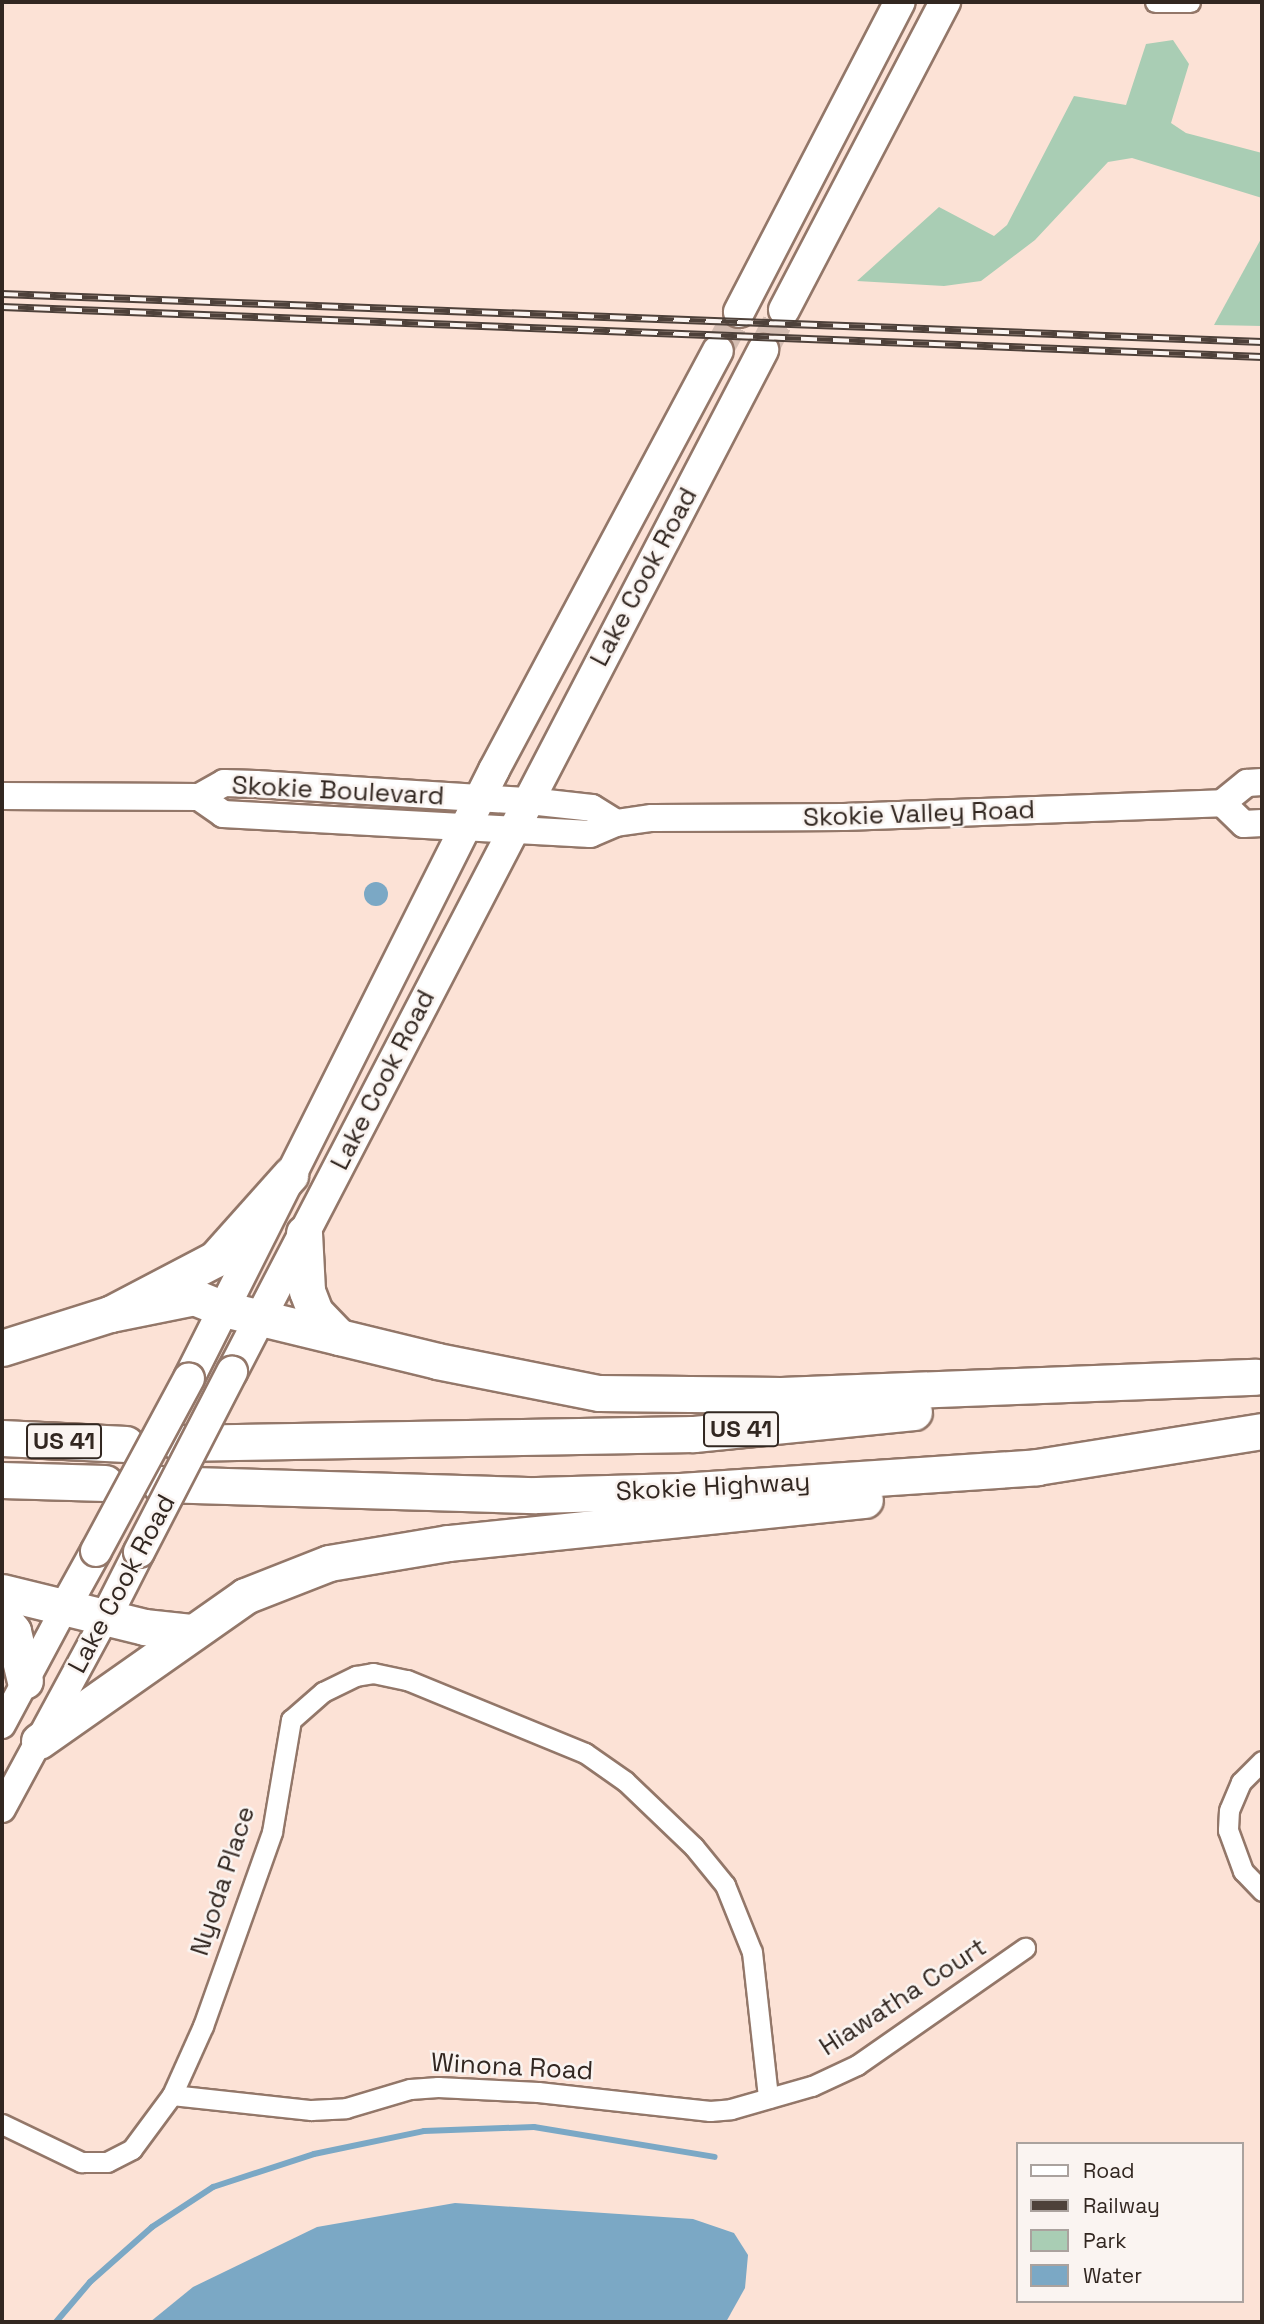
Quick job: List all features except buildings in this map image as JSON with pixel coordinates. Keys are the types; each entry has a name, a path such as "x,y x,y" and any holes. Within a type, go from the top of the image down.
{"highway":[{"path":"110,1314 215,1259 290,1175"},
{"path":"304,1233 307,1291 315,1312 339,1337"},
{"path":"2,1348 110,1314 194,1297 223,1309 339,1337 586,1391 681,1397 1259,1376"},
{"name":"Skokie Highway","path":"179,1443 694,1434 1259,1376"},
{"name":"Skokie Highway","path":"160,1484 536,1495 680,1491 1037,1466 1262,1431"},
{"name":"US 41","path":"2,1438 126,1444"},
{"path":"39,1741 245,1596 329,1563 369,1553 837,1504 936,1490 1037,1466"},
{"name":"US 41","path":"2,1480 105,1483"},
{"path":"2,1592 106,1618 191,1632"},
{"path":"2,1617 13,1631 25,1681"}],"main road":[{"path":"739,312 901,2"},
{"path":"784,310 945,2"},
{"name":"Lake Cook Road","path":"2,1810 106,1618 763,350"},
{"name":"Lake Cook Road","path":"2,1725 189,1378 480,798 718,351"},
{"path":"1262,782 1247,783 1222,803 1244,824 1262,823"},
{"name":"Skokie Boulevard","path":"2,796 199,797 224,783 480,798"},
{"name":"Skokie Boulevard","path":"199,797 223,814 465,828"},
{"path":"480,798 592,808 616,823"},
{"name":"Skokie Valley Road","path":"465,828 512,833 590,834 616,823 652,818 844,817 1222,803"}],"street":[{"path":"1155,2 1190,2"},
{"name":"Nyoda Place","path":"172,2095 203,2026 272,1832 291,1720 323,1692 356,1676 386,1674 585,1754 605,1767 694,1847 725,1885 752,1952 768,2098"},
{"path":"1262,1761 1241,1782 1229,1810 1228,1830 1243,1871 1262,1891"},
{"name":"Hiawatha Court","path":"768,2098 812,2086 856,2065 1025,1948"},
{"name":"Winona Road","path":"172,2095 311,2110 346,2108 411,2089 438,2087 538,2092 710,2111 768,2098"},
{"path":"2,2124 81,2162 107,2162 132,2149 172,2095"}],"green space":[{"path":"1173,40 1189,64 1171,123 1186,133 1262,153 1262,198 1132,158 1108,162 1035,240 981,281 944,286 857,281 939,207 994,236 1007,225 1074,96 1126,105 1146,44"},
{"path":"1262,237 1262,326 1214,325"}],"water":[{"path":"376,882 387,889 388,894 381,905 376,906 365,899 364,894 371,883"},
{"path":"455,2203 693,2219 734,2233 748,2255 745,2288 726,2322 150,2322 193,2287 317,2227"}],"waterway":[{"path":"56,2322 90,2282 152,2227 213,2187 314,2154 424,2131 534,2127 715,2157"}],"tunnel":[{"path":"763,350 784,310"},
{"path":"718,351 739,312"}],"railway":[{"path":"2,294 1262,342"},
{"path":"2,307 1262,357"}]}
